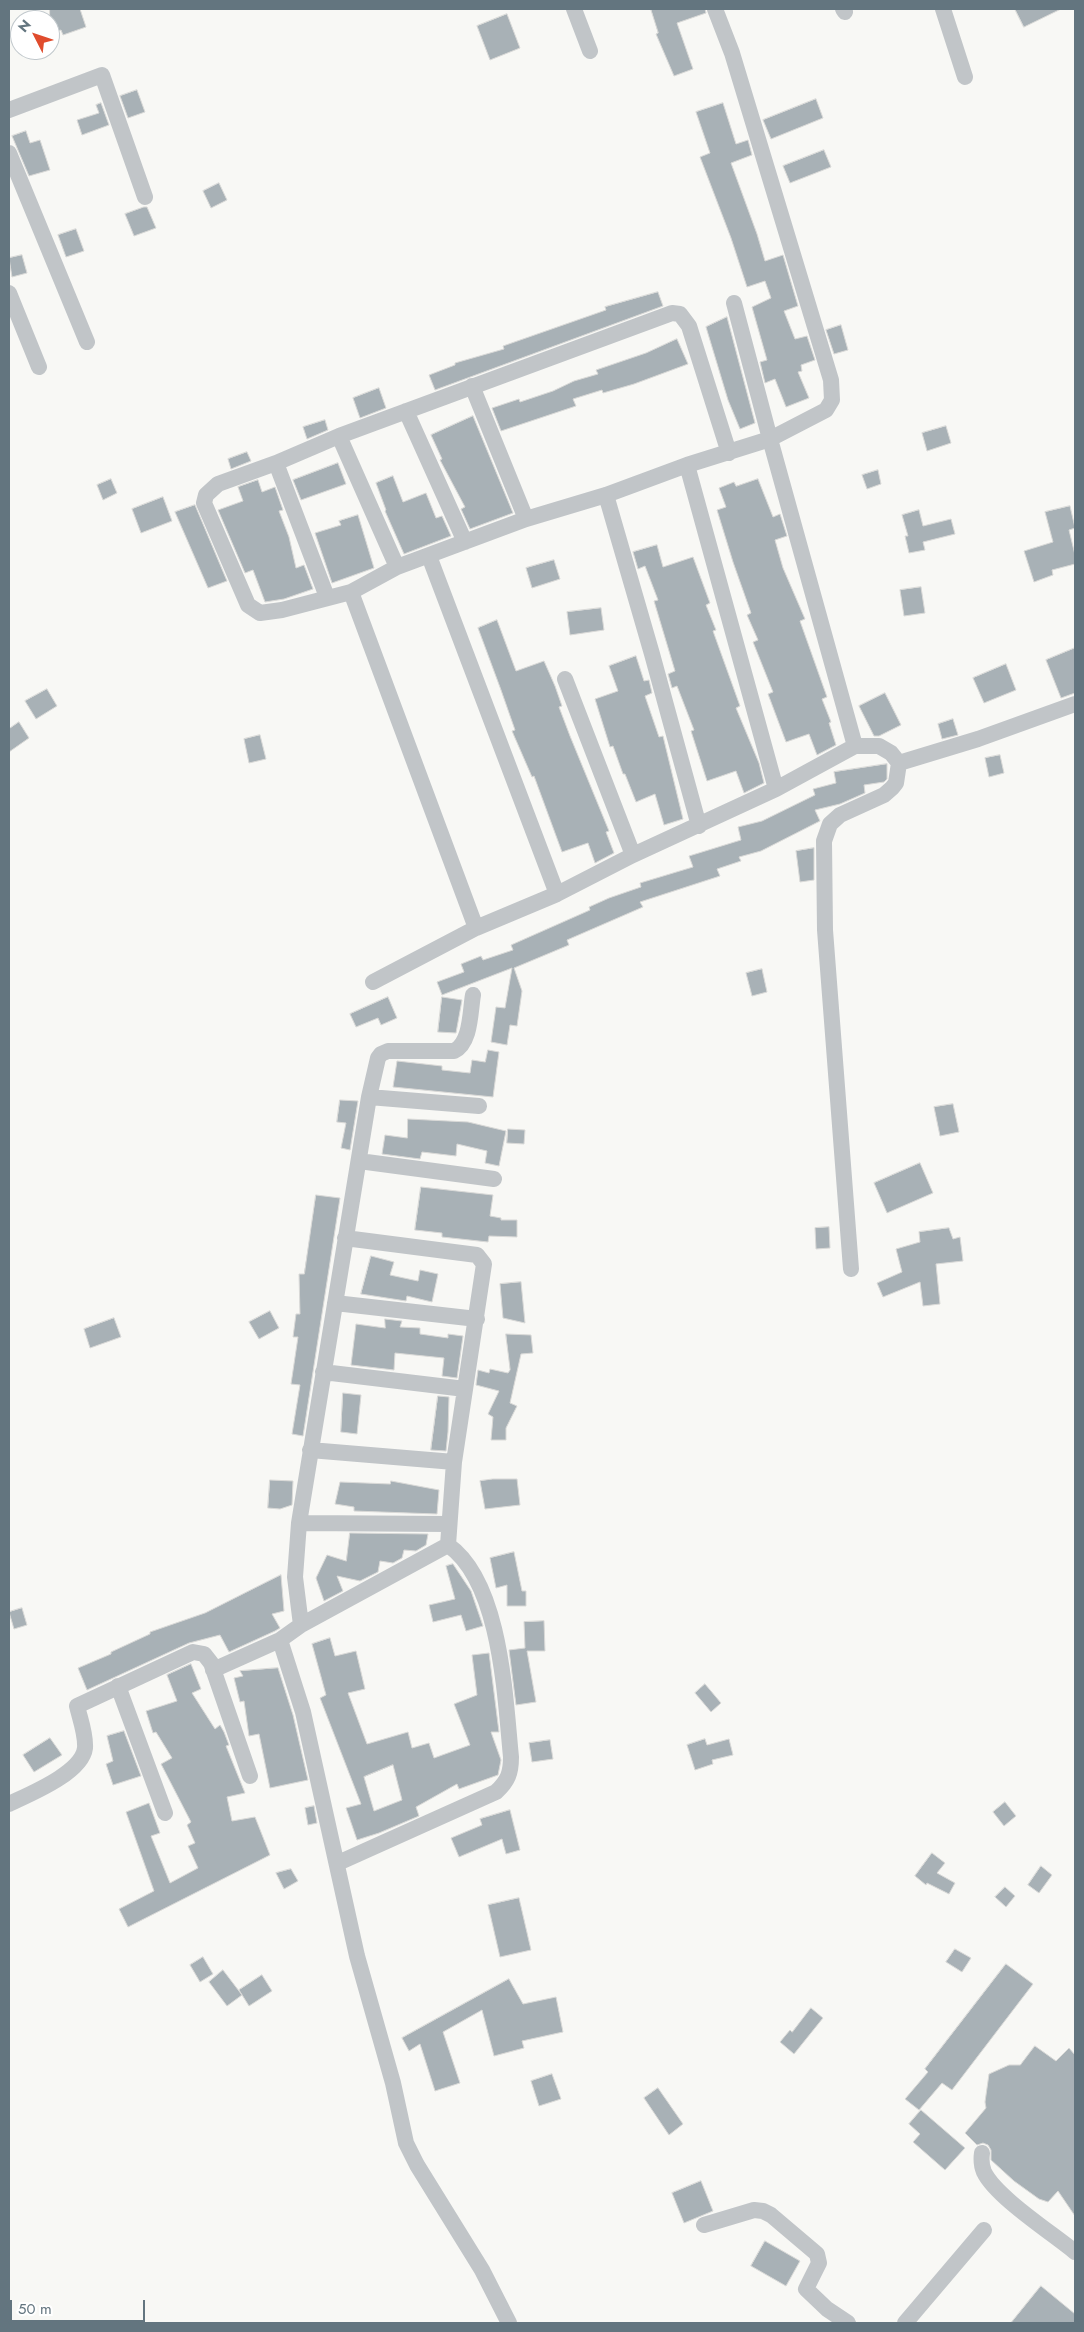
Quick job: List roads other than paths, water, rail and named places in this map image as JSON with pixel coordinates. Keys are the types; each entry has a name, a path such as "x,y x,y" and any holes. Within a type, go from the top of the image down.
{"street":[{"path":"574,9 590,51"},
{"path":"715,9 732,53 833,391 832,400 826,410 770,439 729,453 687,465 606,495 526,519 397,568 351,592 282,610 260,613 251,608 204,503 206,495 218,484 276,463 339,436 672,313 680,314 689,326 729,453"},
{"path":"943,9 965,77"},
{"path":"9,110 102,75 145,197"},
{"path":"9,153 87,342"},
{"path":"9,293 39,367"},
{"path":"734,303 855,746"},
{"path":"472,386 526,519"},
{"path":"406,411 466,542"},
{"path":"339,436 397,568"},
{"path":"276,463 327,597"},
{"path":"687,465 776,789"},
{"path":"606,495 699,826"},
{"path":"429,556 556,894"},
{"path":"351,592 476,928"},
{"path":"564,679 633,855"},
{"path":"899,764 978,739 1075,704"},
{"path":"373,982 476,928 556,894 633,855 776,789 855,746 879,746 891,753 899,764 896,783 884,795 840,815 830,824 824,841 825,930 851,1269"},
{"path":"301,1625 296,1577 299,1523 345,1238 369,1097 378,1058 385,1052 454,1051 458,1049 466,1037 473,995"},
{"path":"369,1097 479,1106"},
{"path":"359,1161 494,1179"},
{"path":"345,1238 477,1255 484,1264 454,1462 453,1491 448,1524 448,1545"},
{"path":"335,1304 477,1319"},
{"path":"323,1372 466,1389"},
{"path":"310,1450 454,1462"},
{"path":"299,1523 448,1524"},
{"path":"213,1670 280,1640 301,1625 448,1545"},
{"path":"338,1863 496,1792 506,1783 510,1774 511,1757 501,1656 494,1628 487,1604 465,1562 457,1551 448,1545"},
{"path":"280,1640 303,1712 338,1863 357,1956 393,2083 406,2143 417,2165 482,2270 509,2323"},
{"path":"9,1804 68,1772 83,1757 85,1737 77,1706 193,1652 204,1654 213,1670 250,1776"},
{"path":"118,1686 165,1813"},
{"path":"982,2153 981,2161 985,2173 995,2187 1075,2252"},
{"path":"704,2225 754,2210 771,2215 817,2254 819,2263 806,2289 827,2309 848,2323"},
{"path":"905,2323 984,2230"}]}
